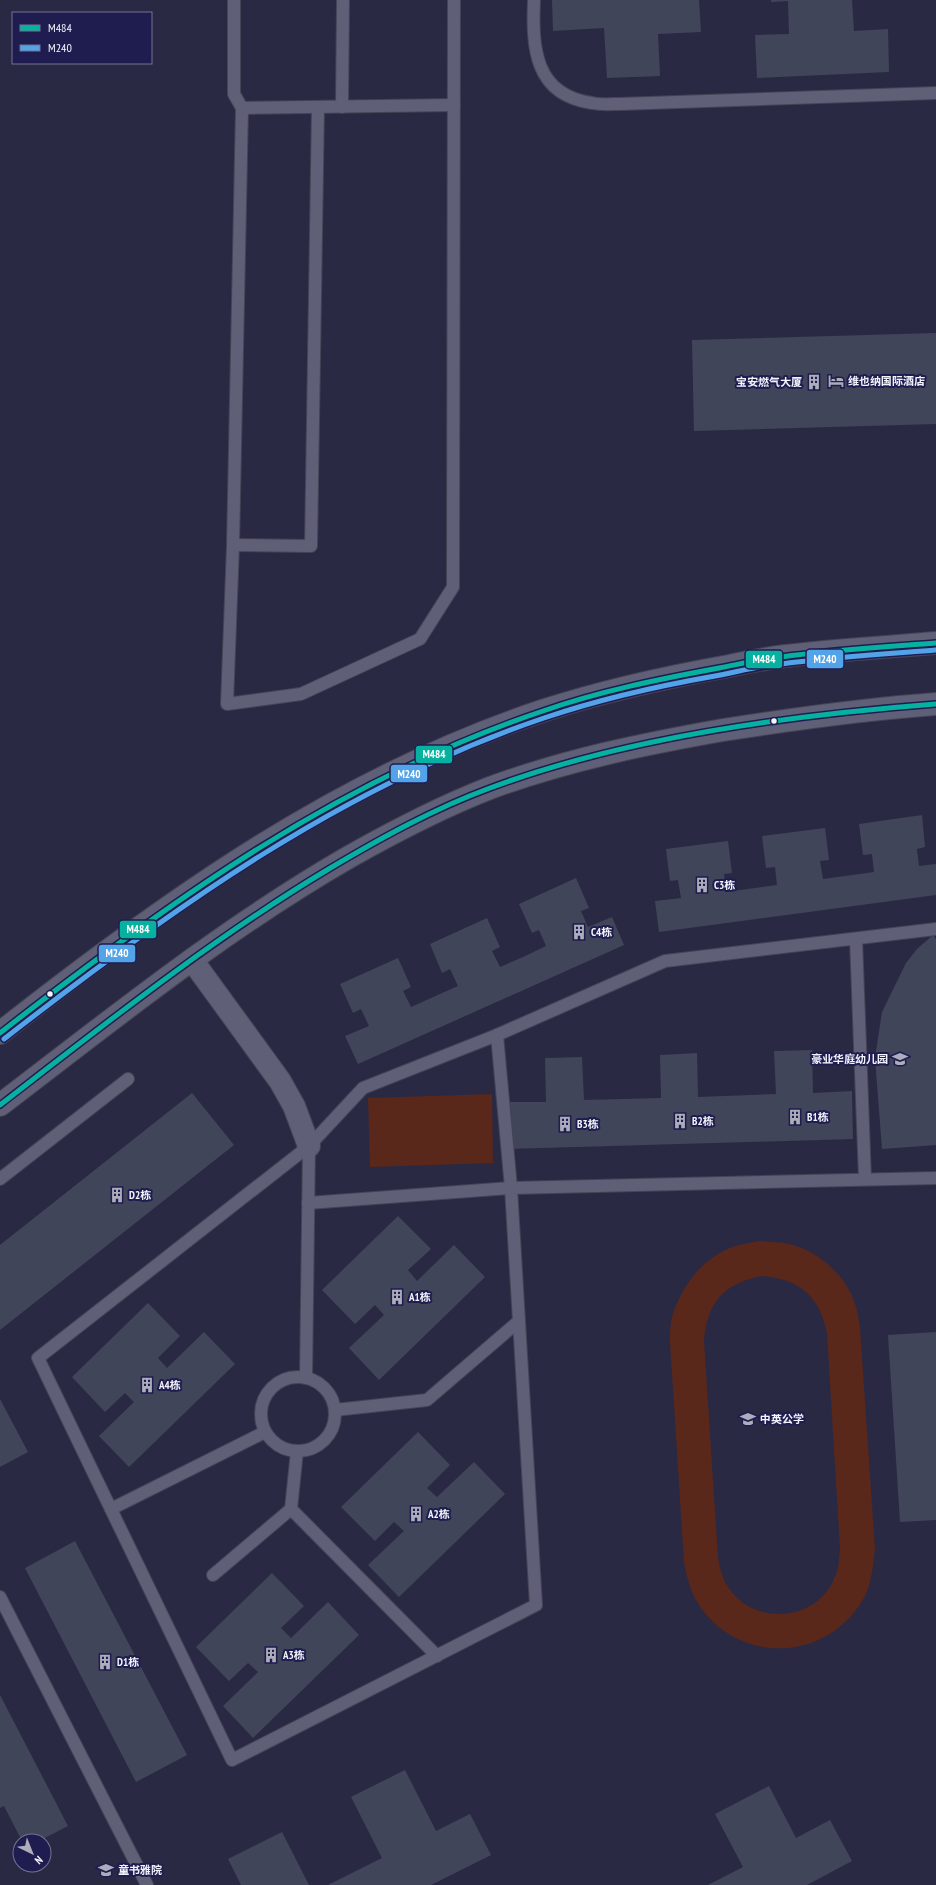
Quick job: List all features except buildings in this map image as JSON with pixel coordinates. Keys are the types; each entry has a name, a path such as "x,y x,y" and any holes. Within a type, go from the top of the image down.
{"main road":[{"path":"0,1034 132,932 221,870 340,798 410,763 542,711 650,682 700,671 783,656 936,643"},
{"path":"0,1106 137,999 243,922 337,864 402,827 490,788 583,758 673,739 768,723 882,708 936,704"},
{"path":"192,960 280,1081 294,1106 309,1146"}],"lane":[{"path":"234,0 234,94 242,108 233,545 227,704 301,694 420,639 454,587 454,0"},
{"path":"342,107 343,0"},
{"path":"534,0 533,32 535,52 543,74 555,88 569,97 592,103 620,104 936,93"},
{"path":"242,108 454,105"},
{"path":"233,545 311,546 318,107"},
{"path":"497,1035 511,1188 536,1606 232,1760 38,1358 309,1146 362,1088 497,1035 665,962 856,940 936,929"},
{"path":"856,940 865,1179"},
{"path":"0,1179 128,1079"},
{"path":"306,1378 309,1146"},
{"path":"308,1202 511,1188 936,1178"},
{"path":"335,1410 427,1400 519,1321"},
{"path":"294,1377 306,1378 316,1381 326,1389 332,1398 335,1410 335,1423 330,1434 321,1444 310,1450 297,1451 284,1449 274,1442 266,1432 261,1420 262,1408 266,1396 273,1387 282,1380 294,1377"},
{"path":"111,1509 266,1432"},
{"path":"213,1575 291,1509 297,1451"},
{"path":"291,1509 437,1656"},
{"path":"0,1597 147,1885"}],"shaded area":[{"path":"492,1094 493,1163 370,1167 368,1098"},
{"path":"759,1241 784,1243 796,1246 818,1257 838,1274 852,1295 857,1310 860,1328 875,1549 871,1579 865,1596 850,1618 831,1633 809,1644 786,1648 762,1647 739,1640 719,1627 701,1608 692,1592 684,1562 670,1342 670,1326 672,1317 681,1294 687,1284 703,1265 723,1251 735,1246","holes":["761,1276 774,1278 796,1285 813,1299 819,1308 827,1333 840,1549 837,1572 825,1593 813,1604 799,1611 784,1614 768,1613 753,1608 739,1600 724,1580 718,1558 704,1341 709,1316 719,1297 736,1284"]}],"transit line":[{"name":"M484","path":"0,1033 127,937 258,849 326,808 396,772 468,739 543,711 586,697 630,686 773,658 936,643"},
{"name":"M240","path":"4,1039 67,991 195,898 261,855 329,815 398,779 470,746 565,711 672,684 773,665 936,650"},
{"name":"M484","path":"0,1105 160,983 242,924 366,847 427,815 469,796 542,770 653,742 767,722 936,704"}],"place":[{"name":"维也纳国际酒店","path":"836,381"},
{"name":"宝安燃气大厦","path":"814,382"},
{"name":"C3栋","path":"702,885"},
{"name":"C4栋","path":"579,932"},
{"name":"豪业华庭幼儿园","path":"900,1059"},
{"name":"B1栋","path":"795,1117"},
{"name":"B2栋","path":"680,1121"},
{"name":"B3栋","path":"565,1124"},
{"name":"D2栋","path":"117,1195"},
{"name":"A1栋","path":"397,1297"},
{"name":"A4栋","path":"147,1385"},
{"name":"中英公学","path":"748,1419"},
{"name":"A2栋","path":"416,1514"},
{"name":"A3栋","path":"271,1655"},
{"name":"D1栋","path":"105,1662"},
{"name":"童书雅院","path":"106,1870"}]}
